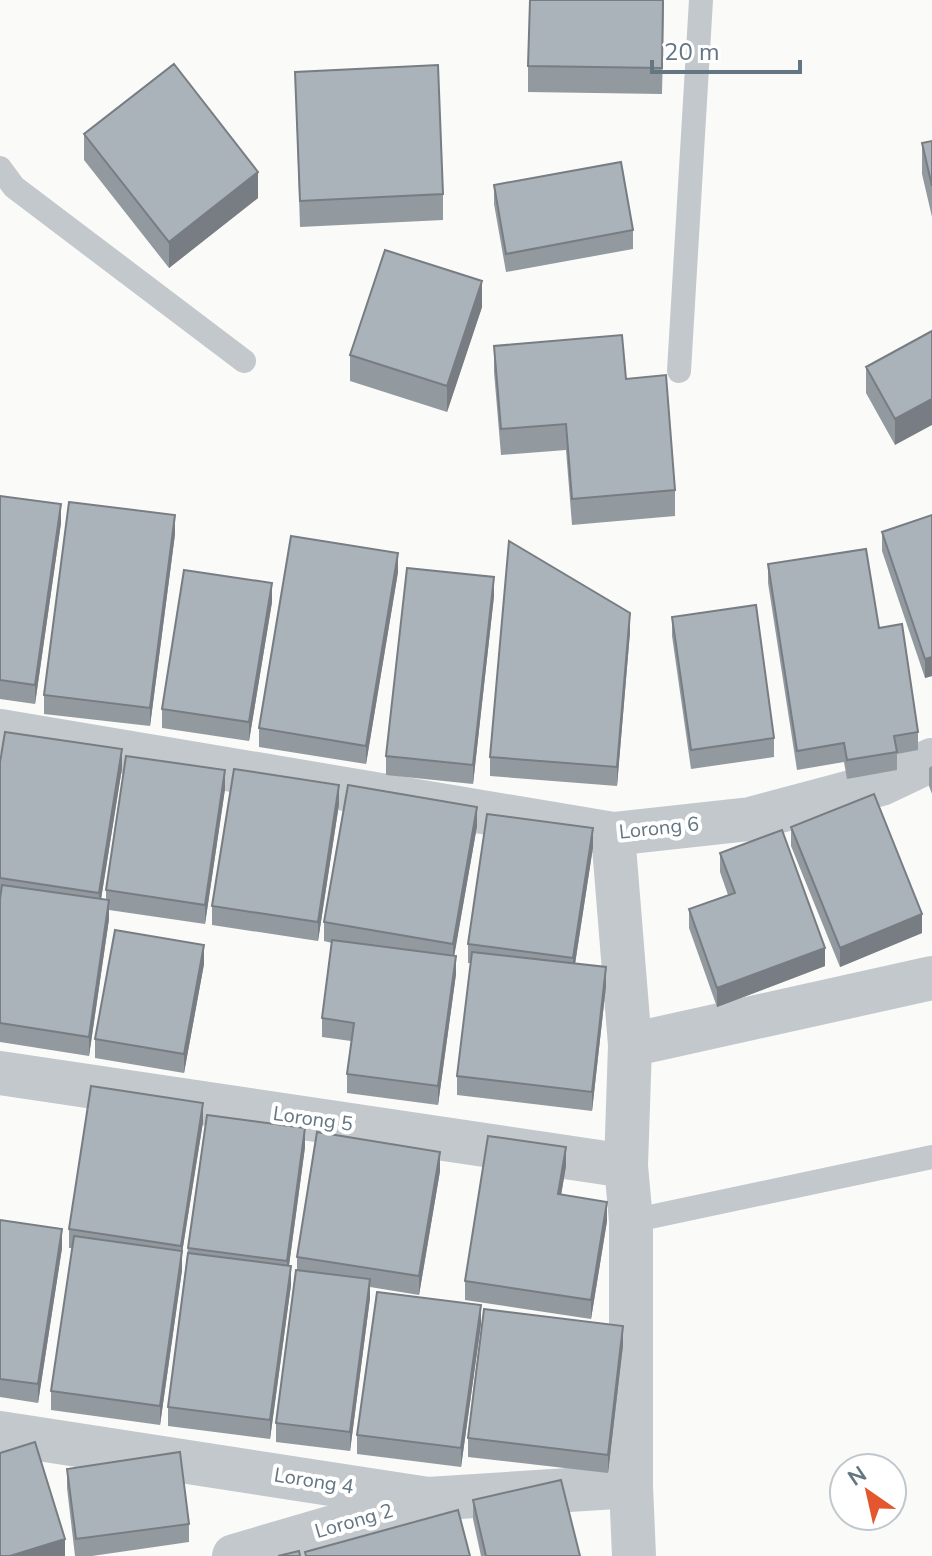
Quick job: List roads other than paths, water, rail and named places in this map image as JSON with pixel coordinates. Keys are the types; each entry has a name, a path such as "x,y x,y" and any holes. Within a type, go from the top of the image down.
{"street":[{"name":"Lorong 6","path":"0,731 613,834 750,819 881,784 932,760"},
{"path":"613,834 630,1045 626,1166 631,1221 634,1556"},
{"path":"630,1045 932,978"},
{"name":"Lorong 5","path":"0,1073 626,1166"},
{"name":"Lorong 4","path":"0,1433 428,1499 631,1486"},
{"name":"Lorong 2","path":"234,1556 428,1499"}],"lane":[{"path":"679,371 701,0"},
{"path":"0,168 14,187 244,361"},
{"path":"631,1221 932,1157"}]}
